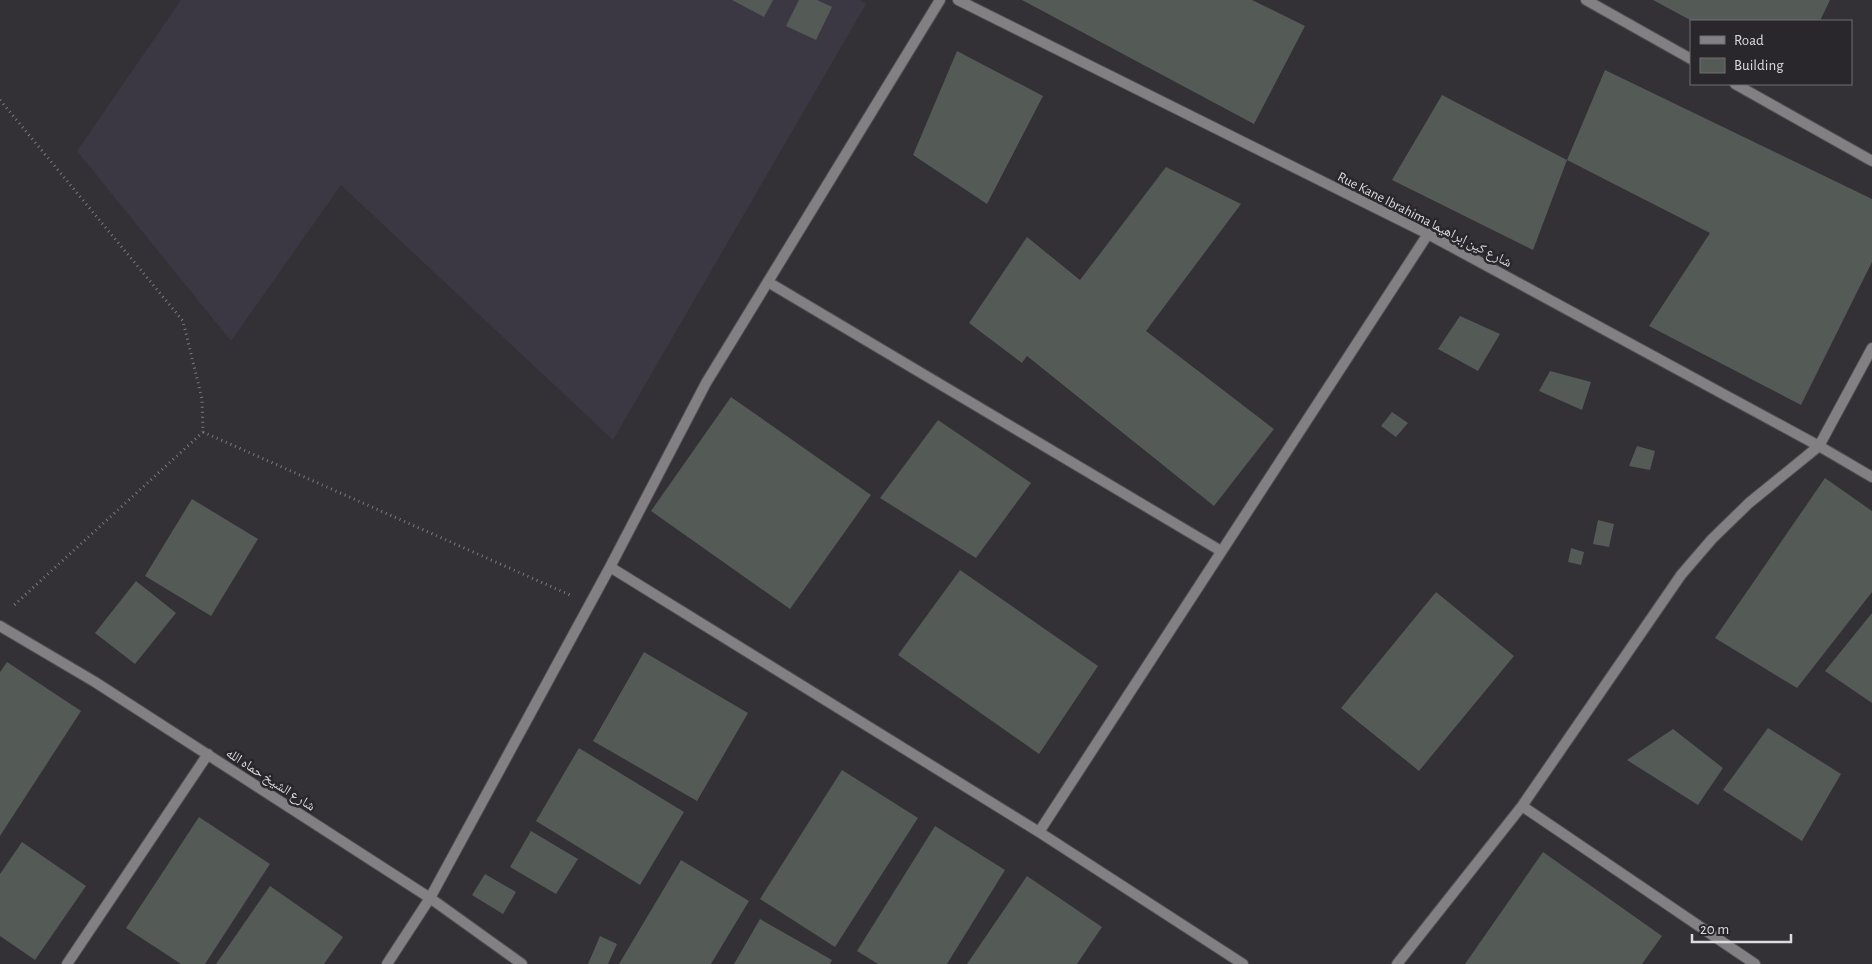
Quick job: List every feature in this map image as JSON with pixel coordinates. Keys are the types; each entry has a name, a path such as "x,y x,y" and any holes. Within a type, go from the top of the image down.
{"street":[{"path":"387,964 430,898 610,567 706,384 940,0"},
{"name":"Rue Kane Ibrahima شارع كين إبراهيما","path":"958,0 1428,234 1820,446 1872,477"},
{"path":"1586,0 1690,58"},
{"path":"1737,85 1872,161"},
{"path":"1039,832 1428,234"},
{"path":"768,282 1221,551"},
{"path":"1397,964 1522,806 1681,575 1712,538 1749,504 1820,446 1872,348"},
{"path":"610,567 1039,832 1243,964"},
{"name":"شارع الشيخ حماه الله","path":"0,626 95,682 208,754 430,898 522,964"},
{"path":"67,964 208,754"},
{"path":"1522,806 1755,964"}],"path":[{"path":"0,100 183,321 202,399 204,432"},
{"path":"204,432 590,604"},
{"path":"7,610 204,432"}],"shaded area":[{"path":"181,0 860,0 866,4 613,440 341,185 231,341 77,151"}],"building":[{"path":"732,0 773,0 764,17"},
{"path":"799,0 817,0 832,7 816,40 786,26"},
{"path":"1022,0 1252,0 1305,26 1254,124"},
{"path":"1653,0 1830,0 1820,20 1690,20"},
{"path":"957,51 1043,96 987,204 913,155"},
{"path":"1605,70 1872,199 1872,262 1801,405 1649,326 1710,233 1567,160"},
{"path":"1442,95 1567,160 1533,250 1392,180"},
{"path":"1166,167 1241,204 1146,331 1274,429 1214,506 1027,356 1022,363 969,323 1027,237 1080,280"},
{"path":"1460,316 1500,334 1478,371 1438,349"},
{"path":"1550,371 1591,382 1582,410 1539,391"},
{"path":"731,397 871,495 790,609 651,511"},
{"path":"1392,412 1408,423 1396,437 1381,426"},
{"path":"938,420 1031,483 976,558 880,498"},
{"path":"1637,446 1655,451 1650,470 1629,466"},
{"path":"1825,478 1872,511 1872,592 1797,688 1715,638"},
{"path":"192,499 258,539 211,616 145,576"},
{"path":"1598,520 1614,524 1609,547 1593,544"},
{"path":"1571,548 1584,552 1581,565 1568,562"},
{"path":"960,570 1098,666 1039,754 898,655"},
{"path":"136,581 176,613 135,664 95,633"},
{"path":"1436,592 1514,656 1419,771 1341,708"},
{"path":"1872,613 1872,703 1825,671"},
{"path":"644,652 748,713 697,801 593,741"},
{"path":"7,662 81,711 0,836 0,672"},
{"path":"1768,728 1841,774 1802,841 1723,790"},
{"path":"1673,729 1723,768 1698,805 1627,760"},
{"path":"579,748 684,812 640,885 536,821"},
{"path":"842,770 918,818 835,947 760,899"},
{"path":"199,817 270,864 205,964 181,964 126,928"},
{"path":"935,826 1005,870 947,964 878,964 857,951"},
{"path":"531,831 578,859 556,894 510,867"},
{"path":"22,842 86,886 35,960 0,936 0,874"},
{"path":"1543,852 1662,936 1642,964 1465,964"},
{"path":"681,860 749,901 711,964 619,964"},
{"path":"485,874 516,892 503,914 472,895"},
{"path":"1027,876 1102,927 1077,964 967,964"},
{"path":"270,886 343,937 324,964 216,964"},
{"path":"760,919 832,960 830,964 734,964"},
{"path":"600,936 617,944 608,964 588,964"}]}
